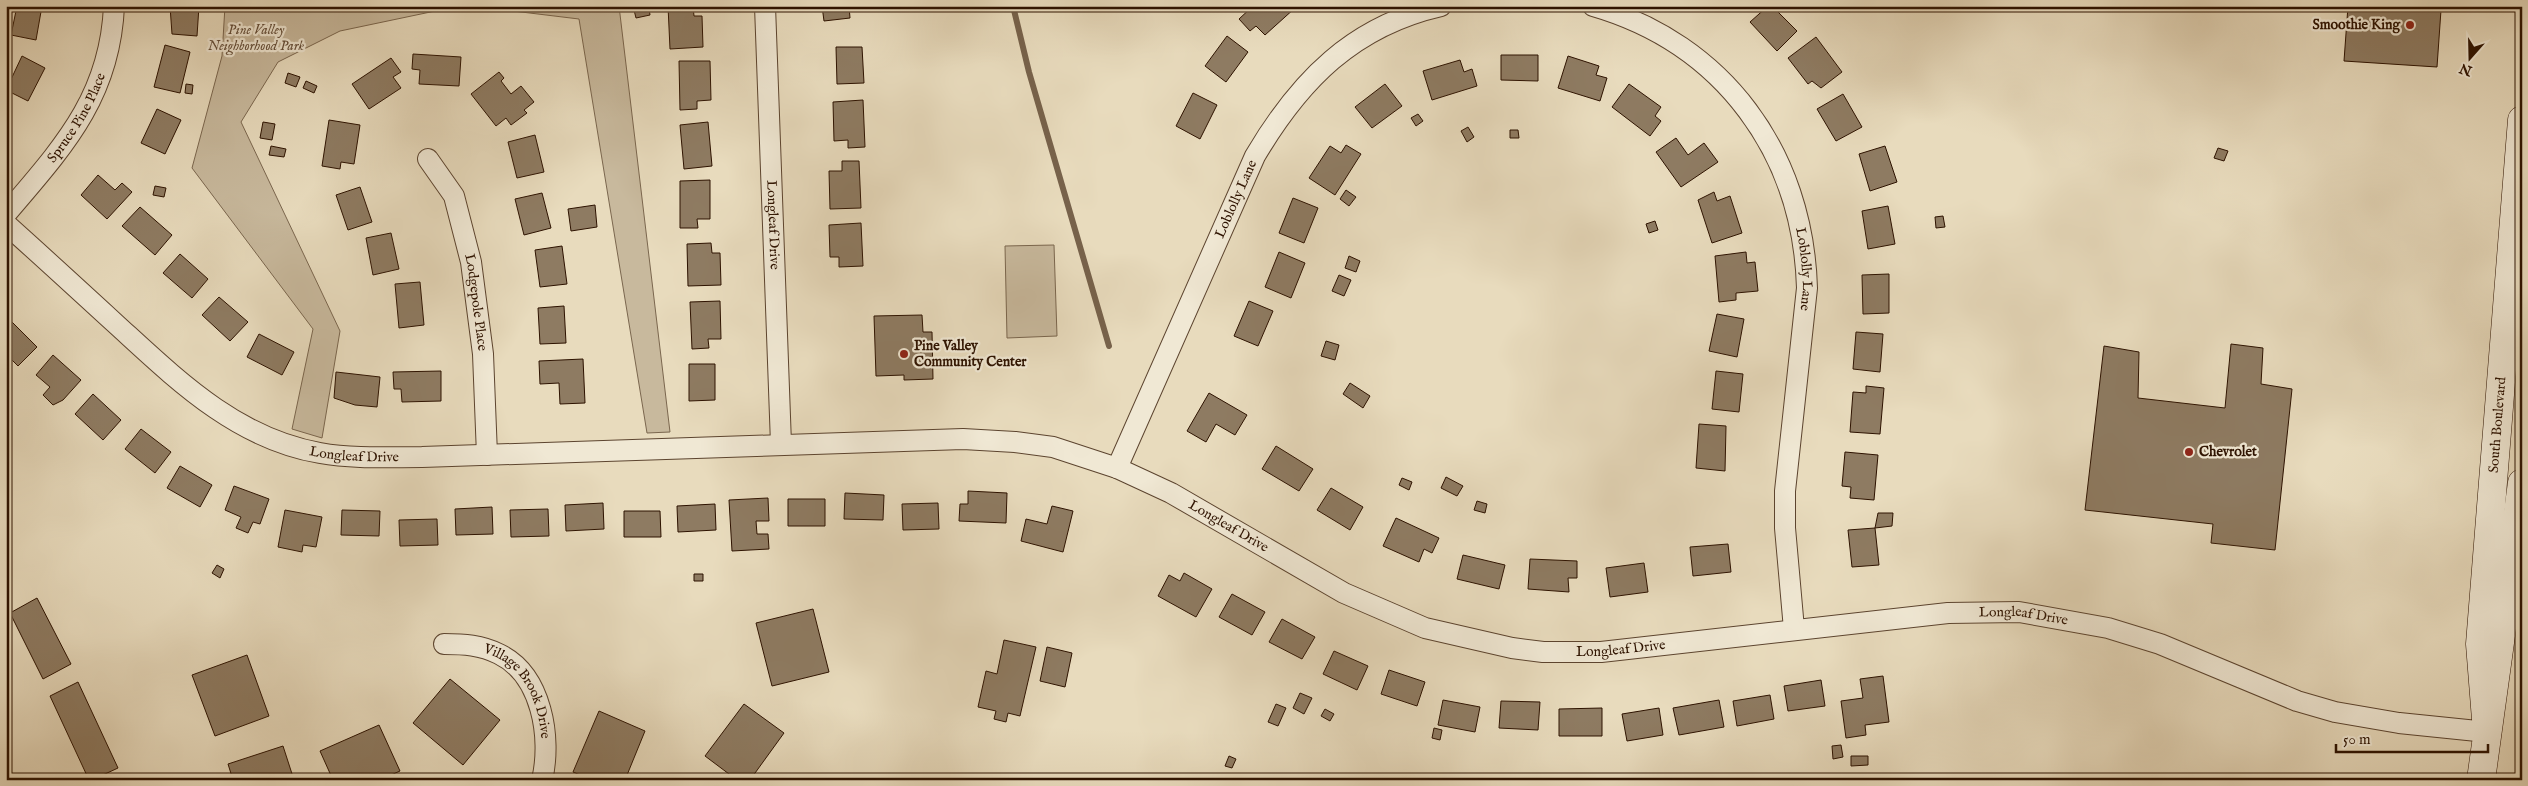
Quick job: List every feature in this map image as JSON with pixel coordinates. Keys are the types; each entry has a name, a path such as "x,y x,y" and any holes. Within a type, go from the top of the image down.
{"main road":[{"name":"South Boulevard","path":"2487,732 2480,644 2522,120"},
{"name":"South Boulevard","path":"2481,780 2522,483"}],"street":[{"name":"Spruce Pine Place","path":"6,214 67,141 78,124 104,69 112,36 114,6"},
{"name":"Longleaf Drive","path":"765,6 781,444"},
{"name":"Loblolly Lane","path":"1117,468 1255,156 1276,120 1302,87 1336,55 1368,34 1403,17 1441,6"},
{"name":"Loblolly Lane","path":"1593,6 1617,13 1657,32 1691,53 1721,80 1752,116 1772,149 1785,174 1800,220 1806,256 1806,288 1785,491 1785,528 1794,629"},
{"name":"Lodgepole Place","path":"428,159 454,196 471,262 483,354 487,455"},
{"name":"Longleaf Drive","path":"6,224 177,380 211,407 248,428 287,444 319,453 404,457 963,439 1015,442 1053,447 1117,468 1171,493 1344,593 1398,618 1449,634 1543,652 1600,652 1948,613 2019,612 2108,628 2160,644 2297,701 2335,712 2399,724 2487,732"},
{"name":"Village Brook Drive","path":"444,644 478,646 500,655 519,669 533,692 543,718 546,746 542,780"}],"green space":[{"name":"Pine Valley Neighborhood Park","path":"225,6 459,6 340,31 278,62 241,122 340,331 322,438 292,429 313,329 192,168 222,56"},
{"path":"472,6 619,6 670,432 647,433 579,19"},
{"path":"1054,245 1057,336 1007,338 1005,246"}],"building":[{"path":"17,6 42,6 36,40 11,35"},
{"path":"170,6 199,6 197,36 172,34"},
{"path":"668,6 693,6 694,16 702,16 703,47 670,49"},
{"path":"822,6 849,6 850,18 824,21"},
{"path":"1253,6 1293,6 1295,8 1265,35 1256,26 1250,31 1239,19"},
{"path":"1768,6 1772,6 1797,31 1777,51 1750,22"},
{"path":"2348,6 2441,10 2437,67 2344,61"},
{"path":"649,8 650,15 636,18 634,10"},
{"path":"1227,36 1248,52 1226,82 1205,66"},
{"path":"1816,37 1842,72 1821,88 1812,81 1808,84 1788,58"},
{"path":"165,45 190,52 180,93 154,87"},
{"path":"836,47 862,47 864,83 837,84"},
{"path":"413,54 461,57 459,86 419,84 420,70 412,69"},
{"path":"1501,55 1538,55 1538,81 1501,80"},
{"path":"22,56 45,68 28,101 6,90"},
{"path":"1568,56 1599,66 1596,75 1607,78 1600,101 1558,88"},
{"path":"391,58 401,72 393,77 401,88 369,109 352,84"},
{"path":"1460,60 1464,72 1472,69 1477,86 1432,100 1423,71"},
{"path":"679,61 710,61 711,100 697,101 697,109 680,110"},
{"path":"499,72 504,78 501,81 511,94 521,86 534,102 524,110 527,113 511,125 506,118 496,126 471,94"},
{"path":"288,73 300,77 296,87 285,83"},
{"path":"306,81 317,86 314,93 303,88"},
{"path":"186,84 193,85 192,94 185,93"},
{"path":"1385,84 1402,106 1372,128 1355,107"},
{"path":"1629,84 1661,107 1655,116 1661,121 1650,136 1612,107"},
{"path":"1193,93 1217,105 1200,139 1176,126"},
{"path":"1843,94 1862,127 1836,141 1817,109"},
{"path":"863,100 865,147 848,148 848,140 834,141 833,102"},
{"path":"157,109 181,120 165,154 141,143"},
{"path":"1418,114 1423,121 1416,126 1411,118"},
{"path":"329,120 360,125 354,164 341,162 340,169 322,166"},
{"path":"263,122 275,124 272,140 260,138"},
{"path":"708,122 712,166 684,169 680,125"},
{"path":"1468,127 1474,137 1467,142 1461,131"},
{"path":"1510,130 1518,130 1519,138 1510,138"},
{"path":"535,135 544,172 517,178 508,142"},
{"path":"1676,138 1688,155 1704,143 1718,162 1681,187 1656,152"},
{"path":"1346,145 1361,154 1335,195 1309,178 1330,146 1341,153"},
{"path":"271,146 286,149 284,157 269,155"},
{"path":"1885,146 1897,182 1870,191 1859,154"},
{"path":"2218,148 2228,151 2224,161 2214,158"},
{"path":"842,161 859,161 861,208 830,209 829,171 842,171"},
{"path":"98,175 115,190 122,183 132,192 107,219 81,195"},
{"path":"710,180 710,219 697,219 698,228 680,228 680,181"},
{"path":"155,186 166,188 164,197 153,195"},
{"path":"360,187 372,222 348,230 336,195"},
{"path":"1346,190 1356,197 1349,206 1340,199"},
{"path":"1714,192 1717,201 1730,196 1742,233 1712,243 1698,200"},
{"path":"542,193 551,228 524,235 515,199"},
{"path":"1293,198 1318,208 1304,243 1279,233"},
{"path":"595,205 597,227 571,231 568,209"},
{"path":"1888,206 1895,244 1868,249 1862,211"},
{"path":"140,207 172,235 155,255 122,226"},
{"path":"1943,216 1945,227 1936,228 1935,217"},
{"path":"1655,221 1658,230 1649,233 1646,224"},
{"path":"861,223 863,266 839,267 839,257 830,257 829,225"},
{"path":"391,233 399,269 373,275 366,238"},
{"path":"711,243 712,253 720,253 721,285 688,286 687,244"},
{"path":"562,246 567,284 540,287 535,250"},
{"path":"1279,252 1305,263 1291,298 1265,287"},
{"path":"1746,252 1747,263 1755,262 1758,291 1736,293 1736,300 1719,302 1715,256"},
{"path":"180,254 208,279 192,298 163,273"},
{"path":"1349,256 1360,261 1356,272 1345,268"},
{"path":"1889,274 1889,313 1863,314 1862,275"},
{"path":"1339,275 1351,280 1344,296 1332,291"},
{"path":"420,282 424,325 399,328 395,284"},
{"path":"219,297 248,322 230,341 202,315"},
{"path":"720,301 721,339 708,339 709,348 692,349 690,302"},
{"path":"1249,301 1273,311 1258,346 1234,336"},
{"path":"564,306 566,343 540,344 538,308"},
{"path":"1717,314 1744,319 1737,357 1709,351"},
{"name":"Pine Valley Community Center","path":"922,315 923,332 932,332 933,379 904,380 904,375 876,376 874,316"},
{"path":"10,320 37,347 18,366 6,354 6,323"},
{"path":"1856,332 1883,334 1880,372 1853,369"},
{"path":"259,334 294,352 282,375 247,357"},
{"path":"1326,341 1339,345 1335,360 1321,356"},
{"name":"Chevrolet","path":"2231,344 2263,348 2261,384 2292,389 2275,550 2211,543 2213,524 2085,510 2104,346 2139,352 2138,398 2225,408"},
{"path":"53,355 81,380 63,400 53,405 43,395 50,387 36,375"},
{"path":"583,359 585,403 560,404 559,383 540,384 539,361"},
{"path":"689,364 715,364 715,400 689,401"},
{"path":"441,371 441,401 402,402 401,389 394,389 393,372"},
{"path":"1716,371 1743,374 1739,412 1712,409"},
{"path":"336,372 380,377 377,407 355,405 334,398"},
{"path":"1350,383 1370,396 1363,408 1343,394"},
{"path":"1866,386 1884,388 1880,434 1850,432 1853,392 1866,393"},
{"path":"1209,393 1247,415 1235,435 1216,424 1206,442 1187,431"},
{"path":"93,394 121,420 103,440 75,414"},
{"path":"1699,424 1726,426 1725,471 1696,468"},
{"path":"141,429 171,452 155,473 125,449"},
{"path":"1276,446 1313,469 1299,491 1262,469"},
{"path":"1845,452 1878,455 1874,500 1850,498 1851,487 1842,486"},
{"path":"180,466 212,485 200,507 167,488"},
{"path":"1446,477 1463,486 1457,496 1441,488"},
{"path":"1402,478 1412,482 1409,490 1399,485"},
{"path":"234,486 269,499 260,524 253,522 248,533 236,528 241,517 225,510"},
{"path":"1331,488 1363,507 1350,530 1317,510"},
{"path":"968,491 1007,493 1006,523 959,521 960,504 968,504"},
{"path":"845,493 884,495 883,520 844,519"},
{"path":"768,498 769,521 756,521 757,534 768,534 769,549 732,551 729,500"},
{"path":"788,499 825,499 825,526 788,526"},
{"path":"1477,501 1487,504 1485,513 1474,510"},
{"path":"603,503 604,529 566,531 565,505"},
{"path":"938,503 939,529 903,530 902,504"},
{"path":"715,504 716,530 678,532 677,506"},
{"path":"1052,506 1073,511 1063,552 1021,541 1026,519 1047,524"},
{"path":"492,507 493,534 456,535 455,509"},
{"path":"548,509 549,536 511,537 510,510"},
{"path":"285,510 322,517 316,547 303,545 302,552 278,547"},
{"path":"342,510 380,511 379,536 341,535"},
{"path":"624,511 660,511 661,537 624,537"},
{"path":"1878,513 1893,513 1892,526 1875,528"},
{"path":"1396,518 1439,538 1432,553 1424,549 1419,562 1383,546"},
{"path":"437,519 438,545 400,546 399,520"},
{"path":"1875,528 1879,565 1852,567 1848,530"},
{"path":"1728,544 1731,572 1693,576 1690,547"},
{"path":"1463,555 1505,565 1499,589 1457,579"},
{"path":"1530,559 1577,561 1577,578 1568,578 1569,592 1528,589"},
{"path":"1644,563 1648,592 1610,597 1606,568"},
{"path":"217,565 224,569 220,578 212,573"},
{"path":"1184,573 1212,589 1196,617 1158,596 1169,575 1180,581"},
{"path":"694,574 703,574 703,581 694,581"},
{"path":"1232,594 1265,612 1252,635 1219,617"},
{"path":"37,598 71,664 43,679 10,613"},
{"path":"813,609 829,672 772,686 756,623"},
{"path":"1282,619 1315,637 1302,659 1269,642"},
{"path":"1004,640 1036,647 1020,716 1008,713 1006,722 994,719 996,711 978,707 986,671 997,674"},
{"path":"1047,647 1072,653 1065,687 1040,681"},
{"path":"1334,651 1368,666 1357,690 1323,674"},
{"path":"247,655 269,716 215,736 192,675"},
{"path":"1389,670 1425,682 1417,706 1381,694"},
{"path":"1883,676 1889,722 1865,725 1866,735 1846,738 1841,701 1863,698 1860,679"},
{"path":"450,679 500,720 463,765 413,723"},
{"path":"1821,680 1825,706 1788,711 1784,686"},
{"path":"78,682 118,768 92,780 89,780 50,696"},
{"path":"1300,693 1312,698 1304,714 1293,708"},
{"path":"1770,695 1774,719 1737,726 1733,701"},
{"path":"1443,700 1480,707 1475,732 1438,725"},
{"path":"1719,700 1724,727 1679,735 1673,708"},
{"path":"1501,701 1540,702 1538,730 1499,728"},
{"path":"744,704 784,733 750,780 737,780 705,756"},
{"path":"1276,704 1286,708 1278,726 1268,722"},
{"path":"1602,708 1602,736 1559,736 1559,709"},
{"path":"1659,708 1663,735 1627,741 1622,714"},
{"path":"1325,709 1334,714 1330,721 1321,716"},
{"path":"599,711 645,731 625,780 592,780 573,772"},
{"path":"379,725 400,771 380,780 333,780 320,751"},
{"path":"1434,728 1442,730 1440,740 1432,738"},
{"path":"1841,745 1843,757 1833,759 1832,746"},
{"path":"283,746 294,780 233,780 228,764"},
{"path":"1229,756 1236,759 1232,768 1225,766"},
{"path":"1851,756 1868,756 1868,765 1851,766"}],"waterway":[{"path":"1013,6 1029,72 1109,346"}],"place":[{"name":"Smoothie King","path":"2410,25"},
{"name":"Pine Valley Community Center","path":"904,354"},
{"name":"Chevrolet","path":"2189,452"}]}
